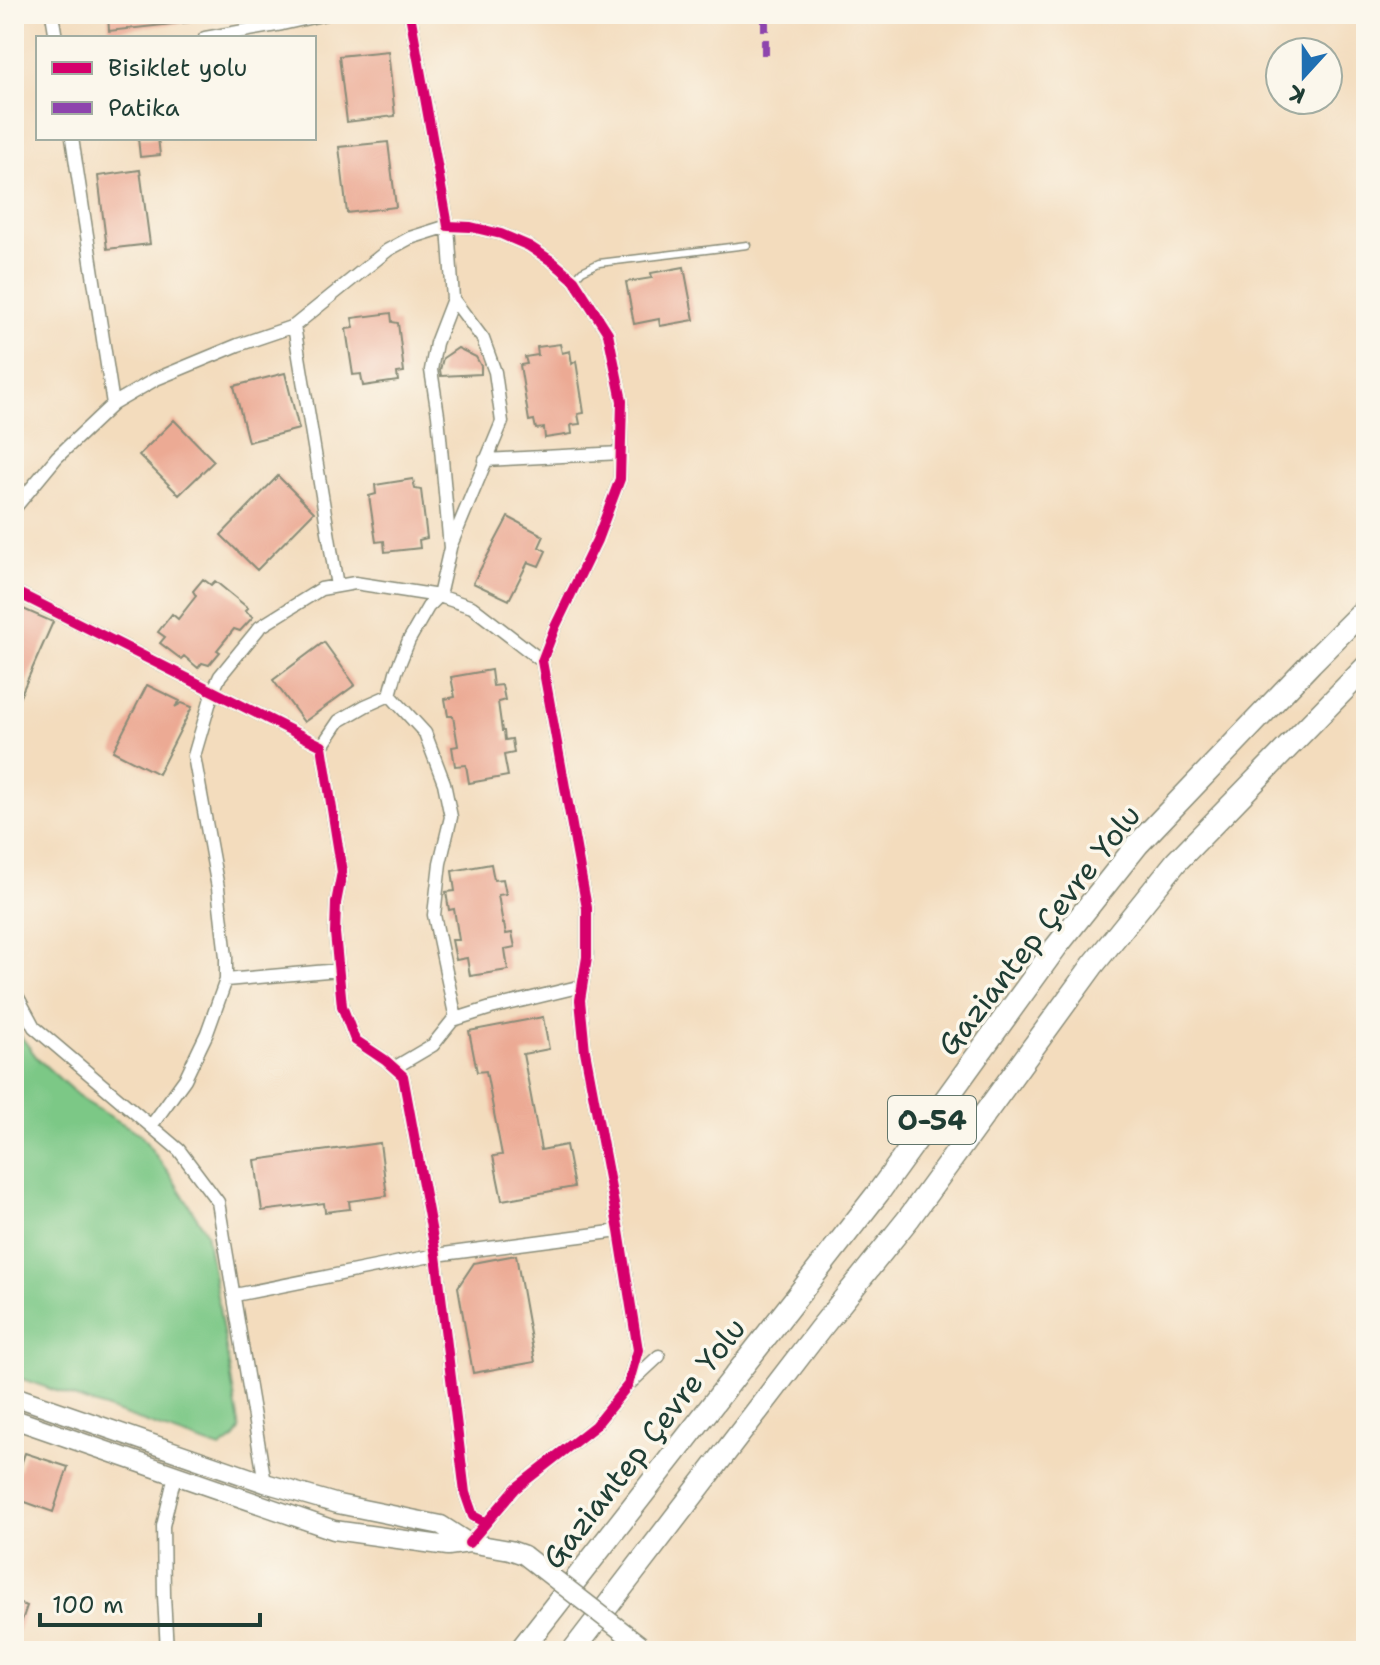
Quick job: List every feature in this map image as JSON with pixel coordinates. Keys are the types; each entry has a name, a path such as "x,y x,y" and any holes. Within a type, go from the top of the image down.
{"highway":[{"name":"Gaziantep Çevre Yolu","path":"520,1651 878,1193 1056,947 1138,844 1366,608"},
{"name":"O-54","path":"573,1651 909,1218 1093,965 1176,862 1366,667"}],"street":[{"path":"52,14 56,36"},
{"path":"216,36 326,14"},
{"path":"410,14 448,226 453,299 436,343 431,370 450,548"},
{"path":"72,140 113,404"},
{"path":"14,509 57,457 113,404 156,379 294,326 388,250 410,238 448,226 471,227 501,234 529,246 574,280 608,333 622,401 620,479 597,540 542,661 587,908 587,957 580,1000 585,1051 638,1350 628,1385"},
{"path":"390,695 409,640 428,607 439,596 450,548 502,422 495,372 483,339 453,299"},
{"path":"294,326 337,586"},
{"path":"485,460 621,453"},
{"path":"151,1126 185,1079 207,1033 226,980 218,888 194,756 220,676 260,627 321,589 355,583 439,596 472,607 542,661"},
{"path":"14,591 322,746"},
{"path":"390,695 339,721 322,746 342,872 336,903 335,933 342,1006 355,1040 403,1076 436,1255 465,1493 473,1516 486,1523"},
{"path":"390,695 425,733 444,783 451,817 440,863 434,915 456,1019"},
{"path":"226,980 339,970"},
{"path":"394,1068 433,1045 453,1020 582,986"},
{"path":"14,990 34,1027 179,1150 218,1202 265,1483"},
{"path":"235,1295 436,1255 619,1231"},
{"path":"469,1543 516,1488 595,1426 628,1385 659,1356"},
{"path":"14,1396 265,1483 338,1504 441,1525 469,1543"},
{"path":"14,1419 334,1530 448,1546 469,1543 524,1555 642,1648"},
{"path":"167,1651 163,1526 175,1475"}],"lane":[{"path":"574,280 582,271 599,263 747,245"}],"green space":[{"path":"14,1027 38,1059 83,1100 140,1134 206,1232 240,1430 220,1449 14,1376"}],"building":[{"path":"108,14 190,14 190,22 109,31"},
{"path":"388,51 395,116 347,122 339,56"},
{"path":"138,140 158,140 160,155 140,157"},
{"path":"388,142 396,207 347,213 339,147"},
{"path":"140,170 150,244 107,249 98,176"},
{"path":"684,267 694,320 660,326 659,319 634,324 626,282 652,278 651,273"},
{"path":"391,313 392,322 398,323 404,372 397,373 398,381 363,386 361,374 353,375 346,329 354,328 352,318"},
{"path":"560,344 562,353 570,351 572,364 576,361 584,413 578,414 580,424 571,425 572,434 545,438 544,428 536,429 534,420 529,421 520,365 527,364 525,357 538,355 537,347"},
{"path":"458,348 476,357 481,374 441,376 443,358"},
{"path":"285,373 299,429 248,442 234,386"},
{"path":"174,420 214,461 179,495 139,455"},
{"path":"278,476 314,512 257,570 221,535"},
{"path":"413,479 415,489 421,490 427,538 419,540 420,548 385,552 384,541 376,542 369,496 376,494 375,485"},
{"path":"508,517 544,536 539,547 546,551 539,566 528,562 509,600 473,583"},
{"path":"203,579 211,585 215,581 248,608 245,611 253,617 240,631 234,629 209,665 202,663 198,668 160,643 165,637 158,632 172,614 178,619 196,596 193,591"},
{"path":"14,605 53,622 14,710"},
{"path":"324,642 355,685 304,722 273,680"},
{"path":"491,670 493,686 502,685 505,700 498,702 502,731 505,740 512,739 514,753 504,755 508,776 469,783 466,765 455,766 452,747 458,746 453,716 448,716 445,699 455,697 451,677"},
{"path":"147,685 180,701 175,707 182,703 192,707 158,774 113,751"},
{"path":"491,864 494,880 503,879 506,894 498,895 503,924 506,934 512,933 515,947 505,949 508,970 470,976 467,958 456,960 452,940 459,940 454,909 449,910 446,892 455,891 452,871"},
{"path":"543,1017 549,1049 523,1054 541,1150 566,1145 574,1187 502,1200 493,1156 502,1155 486,1071 477,1072 469,1031"},
{"path":"380,1143 387,1196 349,1201 350,1209 325,1212 324,1203 262,1211 255,1160"},
{"path":"516,1255 535,1362 473,1373 458,1287 474,1263"},
{"path":"25,1453 68,1467 53,1512 14,1498 14,1485"},
{"path":"14,1602 27,1606 16,1638 14,1638"}],"marked path":[{"path":"765,14 765,55"}],"cycle path":[{"path":"410,14 448,226 471,227 501,234 529,246 574,280 608,333 622,401 620,479 597,540 542,661 587,908 587,957 580,1000 585,1051 638,1350 628,1385 595,1426 516,1488 469,1543"},
{"path":"14,591 322,746 342,872 336,903 335,933 342,1006 355,1040 403,1076 436,1255 465,1493 473,1516 486,1523"}]}
